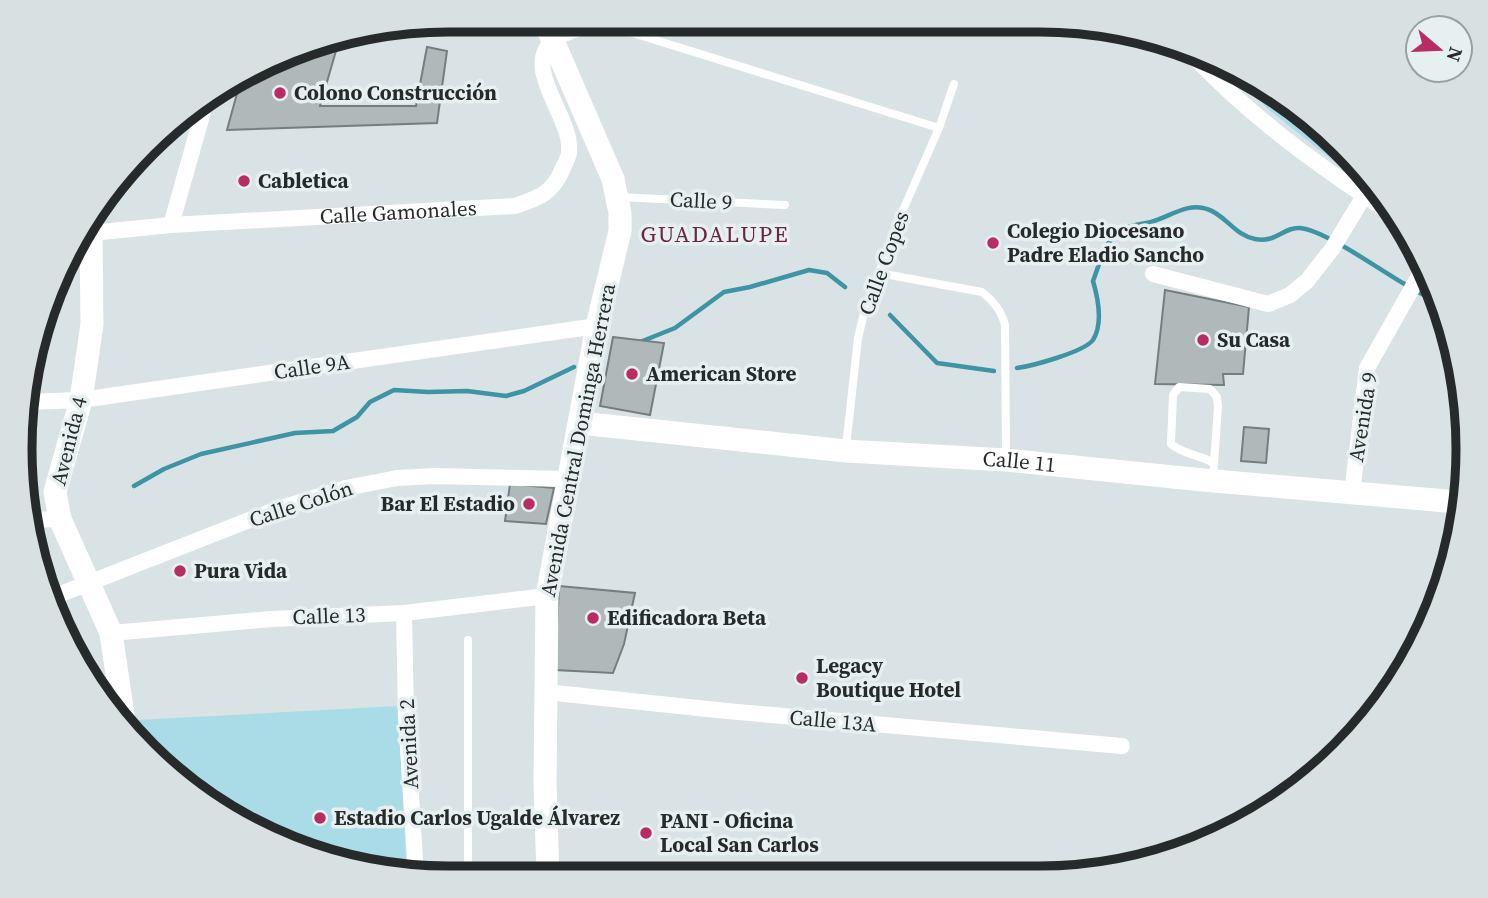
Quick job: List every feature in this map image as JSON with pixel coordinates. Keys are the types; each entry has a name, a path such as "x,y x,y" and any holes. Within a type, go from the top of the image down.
{"street":[{"name":"Calle Gamonales","path":"92,232 171,225 515,206 541,197 558,180 569,153 565,123 544,76 543,57 548,32"},
{"name":"Avenida Central Dominga Herrera","path":"548,866 545,692 547,596 597,326 620,231 613,179 549,32"},
{"path":"1203,65 1250,111 1376,204"},
{"path":"171,225 203,112"},
{"path":"1153,274 1268,304 1290,295 1307,281 1336,242 1364,196"},
{"name":"Avenida 4","path":"87,241 92,324 81,400 55,492 60,519 111,633 122,708"},
{"name":"Avenida 9","path":"1352,493 1367,368 1419,277"},
{"name":"Calle 9A","path":"34,402 81,400 597,326"},
{"name":"Calle 11","path":"580,423 846,451 1213,472 1352,493 1453,502"},
{"name":"Calle Colón","path":"58,595 275,510 346,488 397,478 434,476 568,480"},
{"path":"38,520 60,519"},
{"name":"Calle 13","path":"111,633 272,619 404,613 547,596"},
{"name":"Avenida 2","path":"404,613 406,716 415,865"},
{"name":"Calle 13A","path":"545,692 727,712 1122,746"}],"lane":[{"path":"629,32 939,128"},
{"name":"Calle Copes","path":"846,451 858,338 864,309 939,128 954,84"},
{"name":"Calle 9","path":"616,197 785,205"},
{"path":"879,273 982,292 1002,313 1005,325 1006,460"},
{"path":"1179,387 1210,389 1217,397 1213,472 1199,456 1177,449 1171,444 1169,436 1173,395 1179,387"},
{"path":"468,640 468,866"}],"shaded area":[{"path":"1244,85 1314,135 1357,179 1355,178 1269,110"},
{"name":"Estadio Carlos Ugalde Álvarez","path":"398,706 406,864 368,858 315,844 289,835 240,811 174,763 138,728 138,720"}],"building":[{"name":"Colono Construcción","path":"337,47 320,106 416,106 427,47 447,51 437,123 227,130 239,88 289,63"},
{"name":"Su Casa","path":"1165,290 1249,307 1243,374 1223,374 1224,385 1155,384"},
{"name":"American Store","path":"613,337 664,343 650,415 600,406"},
{"path":"1244,427 1269,429 1266,463 1241,461"},
{"name":"Bar El Estadio","path":"510,484 554,488 546,524 505,521"},
{"name":"Edificadora Beta","path":"559,586 635,593 624,644 613,673 555,670"}],"waterway":[{"path":"1017,368 1069,354 1093,340 1099,319 1093,281 1104,252 1117,233 1193,207 1214,212 1241,233 1255,239 1269,239 1294,228 1311,231 1339,244 1408,286"},
{"path":"640,342 675,328 724,292 809,270 827,273 845,287"},
{"path":"1416,291 1428,297"},
{"path":"890,315 937,363 994,371"},
{"path":"134,486 164,469 201,454 295,433 333,431 357,417 370,402 394,390 467,391 506,396 524,391 574,367"}],"place":[{"name":"Colono Construcción","path":"280,93"},
{"name":"Cabletica","path":"244,181"},
{"name":"Colegio Diocesano Padre Eladio Sancho","path":"993,243"},
{"name":"Su Casa","path":"1203,340"},
{"name":"American Store","path":"632,374"},
{"name":"Bar El Estadio","path":"529,504"},
{"name":"Pura Vida","path":"180,571"},
{"name":"Edificadora Beta","path":"593,618"},
{"name":"Legacy Boutique Hotel","path":"802,678"},
{"name":"Estadio Carlos Ugalde Álvarez","path":"320,818"},
{"name":"PANI - Oficina Local San Carlos","path":"646,833"}],"district":[{"name":"GUADALUPE","path":"715,234"}]}
